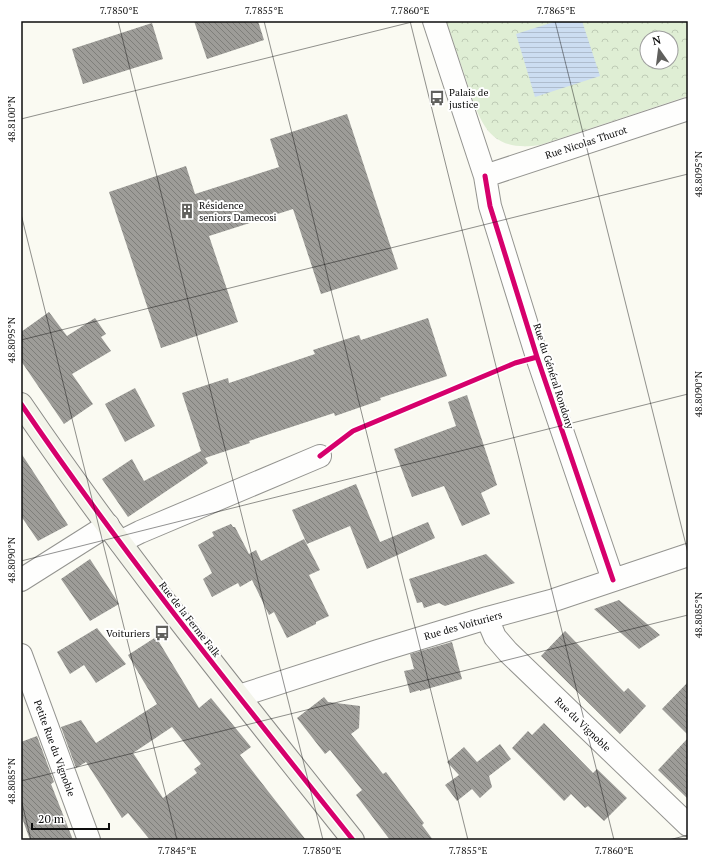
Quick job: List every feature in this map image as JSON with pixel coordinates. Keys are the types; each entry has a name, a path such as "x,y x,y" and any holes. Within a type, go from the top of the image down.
{"street":[{"name":"Rue du Général Rondony","path":"434,21 485,176 490,206 535,349 613,580"},
{"name":"Rue Nicolas Thurot","path":"485,176 688,108"},
{"name":"Rue de la Ferme Falk","path":"21,404 52,450 114,534 239,696 353,840"},
{"path":"21,580 114,534 140,532 320,456"},
{"name":"Rue des Voituriers","path":"239,696 371,653 487,618 554,600 688,555"},
{"name":"Rue du Vignoble","path":"487,618 495,637 508,652 688,825"},
{"name":"Petite Rue du Vignoble","path":"21,655 89,840"}],"green space":[{"path":"446,21 688,21 688,96 540,145 523,146 509,144 498,139 489,132 482,122"}],"water":[{"path":"557,21 582,21 600,76 535,97 516,34"}],"building":[{"path":"194,21 258,21 264,40 207,59"},
{"path":"152,23 163,59 83,84 72,49"},
{"path":"347,114 398,269 321,294 293,209 209,236 238,322 161,348 109,192 186,166 195,194 279,167 270,139"},
{"path":"49,312 67,336 95,318 106,334 101,337 111,351 72,374 93,404 64,424 21,361 21,332"},
{"path":"428,318 447,376 380,398 381,400 335,416 334,413 249,441 250,443 205,458 208,463 128,517 102,479 132,459 144,481 201,451 182,393 228,378 229,383 315,354 313,350 359,335 361,340"},
{"path":"135,388 155,426 125,442 105,404"},
{"path":"467,395 497,485 481,493 490,514 462,526 444,486 412,497 394,449 456,426 448,402"},
{"path":"21,453 68,525 38,541 21,516"},
{"path":"356,484 380,542 428,522 435,538 367,569 350,526 307,544 292,510"},
{"path":"231,524 235,527 249,554 256,550 261,561 304,539 320,570 309,575 329,616 287,638 274,612 269,615 252,580 240,587 238,583 212,597 203,579 212,573 198,545 214,536 212,532"},
{"path":"486,554 515,583 445,606 439,603 424,608 422,602 417,603 409,579"},
{"path":"90,559 119,604 90,621 61,579"},
{"path":"619,600 660,635 639,649 594,609"},
{"path":"97,628 126,664 96,683 84,665 70,674 57,652"},
{"path":"565,631 624,692 628,688 646,706 620,734 541,656"},
{"path":"156,637 199,708 211,698 251,747 240,755 306,840 150,840 128,813 122,818 86,762 76,768 61,727 81,720 96,743 157,704 128,655","holes":["172,727 201,764 194,769 197,773 163,798 133,753"]},
{"path":"452,642 462,679 410,693 404,671 414,669 410,654"},
{"path":"688,682 688,735 662,709"},
{"path":"324,697 328,702 360,706 359,728 351,734 383,774 386,772 424,823 422,825 433,840 390,840 356,795 362,790 330,750 325,754 297,718"},
{"path":"544,723 593,773 597,769 627,798 604,821 588,806 585,808 571,794 564,801 512,748 528,731 532,735"},
{"path":"37,736 54,782 51,784 73,840 30,840 21,815 21,742"},
{"path":"688,738 688,799 658,770"},
{"path":"500,744 511,759 489,776 492,787 480,798 472,789 457,801 445,785 459,775 447,762 464,747 477,762"}],"cycle path":[{"path":"485,176 490,206 537,357 613,580"},
{"path":"320,456 353,431 515,363 537,357"},
{"path":"21,404 100,516 141,571 353,840"}],"place":[{"name":"Palais de justice","path":"437,98"},
{"name":"Résidence seniors Damecosi","path":"187,211"},
{"name":"Voituriers","path":"162,633"}]}
